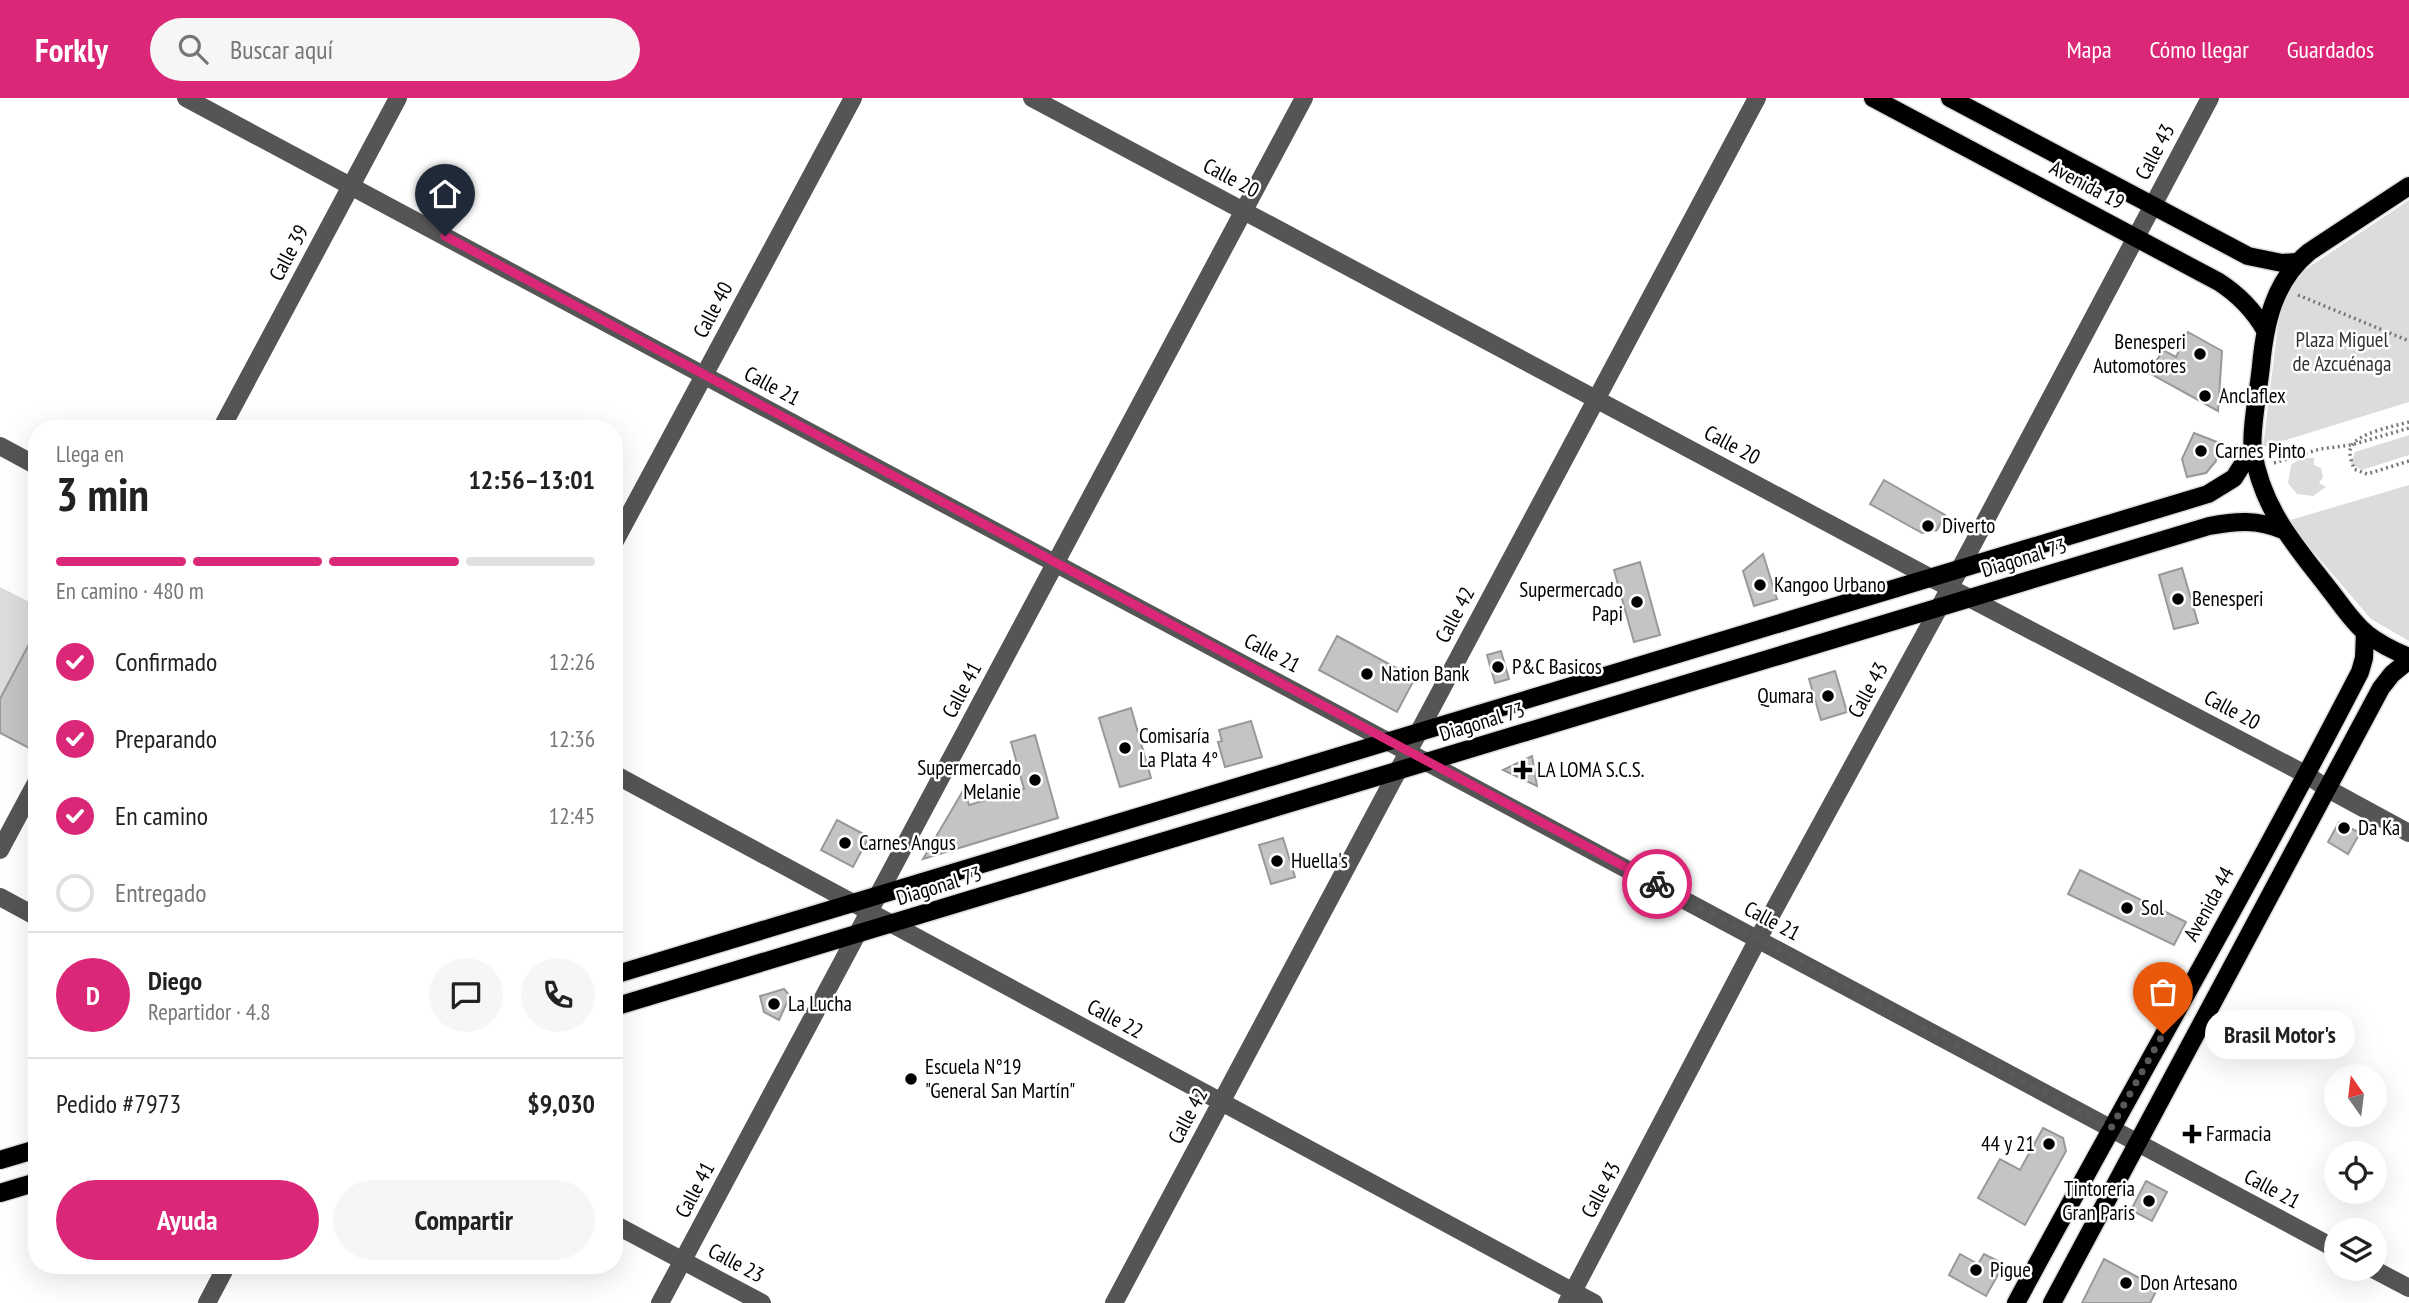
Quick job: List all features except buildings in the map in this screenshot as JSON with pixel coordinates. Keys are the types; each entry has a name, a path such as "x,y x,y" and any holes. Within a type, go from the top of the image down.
{"main road":[{"name":"Avenida 19","path":"1873,98 2236,293 2264,330"},
{"name":"Avenida 19","path":"1950,98 2248,256 2282,263 2297,262"},
{"path":"2052,1303 2381,688 2409,659 2365,632 2283,530 2266,494 2253,448 2264,330 2280,287 2297,262 2409,186"},
{"name":"Diagonal 73","path":"623,972 868,903 1389,741 2208,494 2234,478 2253,448"},
{"name":"Diagonal 73","path":"623,1004 2209,526 2251,521 2266,523 2283,530"},
{"name":"Avenida 44","path":"2017,1303 2307,775 2360,672 2364,657 2365,632"},
{"path":"0,1160 28,1152"},
{"path":"0,1193 28,1185"}],"street":[{"name":"Calle 21","path":"186,98 2324,1243"},
{"name":"Calle 39","path":"226,420 398,98"},
{"name":"Calle 40","path":"623,526 853,98"},
{"name":"Calle 20","path":"1032,98 1931,578 2307,775 2409,833"},
{"name":"Calle 41","path":"660,1303 857,934 868,903 1055,563 1304,98"},
{"name":"Calle 42","path":"1114,1303 1757,98"},
{"name":"Calle 43","path":"1570,1297 1758,939 1939,608 2210,98"},
{"path":"0,446 28,461"},
{"name":"Calle 22","path":"623,779 868,903 892,923 1221,1102 1570,1297 1594,1303"},
{"path":"0,849 28,797"},
{"path":"0,897 28,912"},
{"name":"Calle 23","path":"623,1229 762,1303"},
{"path":"207,1303 222,1274"},
{"path":"2387,1277 2409,1288"}],"path":[{"path":"2280,287 2409,341"},
{"path":"2409,422 2359,437 2351,445 2350,454 2354,469 2367,474 2409,461"},
{"path":"2259,473 2277,461 2320,449 2351,445 2409,428"}],"green space":[{"name":"Plaza Miguel de Azcuénaga","path":"2409,200 2409,402 2263,447 2281,301 2303,271"},
{"path":"2409,435 2409,455 2362,470 2351,464 2355,452"},
{"path":"2301,458 2314,458 2314,465 2321,468 2323,477 2319,483 2326,487 2313,496 2297,494 2288,483 2291,465"},
{"path":"2409,485 2409,641 2371,619 2287,521"},
{"path":"0,587 28,601 28,746 0,732"}],"way so far":[{"path":"1657,884 2111,1128 2163,1034"}],"place":[{"name":"Benesperi Automotores","path":"2200,354"},
{"name":"Anclaflex","path":"2205,396"},
{"name":"Carnes Pinto","path":"2201,451"},
{"name":"Diverto","path":"1928,526"},
{"name":"Kangoo Urbano","path":"1760,585"},
{"name":"Benesperi","path":"2178,599"},
{"name":"Supermercado Papi","path":"1637,602"},
{"name":"P&C Basicos","path":"1498,667"},
{"name":"Nation Bank","path":"1367,674"},
{"name":"Qumara","path":"1828,696"},
{"name":"Comisaría La Plata 4°","path":"1125,748"},
{"name":"LA LOMA S.C.S.","path":"1523,770"},
{"name":"Supermercado Melanie","path":"1035,780"},
{"name":"Da Ka","path":"2344,828"},
{"name":"Carnes Angus","path":"845,843"},
{"name":"Huella's","path":"1277,861"},
{"name":"Sol","path":"2127,908"},
{"name":"La Lucha","path":"774,1004"},
{"name":"Brasil Motor's","path":"2163,1034"},
{"name":"Escuela N°19 \"General San Martín\"","path":"911,1079"},
{"name":"Farmacia","path":"2192,1134"},
{"name":"44 y 21","path":"2049,1144"},
{"name":"Tintoreria Gran Paris","path":"2149,1201"},
{"name":"Pigue","path":"1976,1270"},
{"name":"Don Artesano","path":"2126,1283"}],"route":[{"path":"445,236 1657,884"}]}
